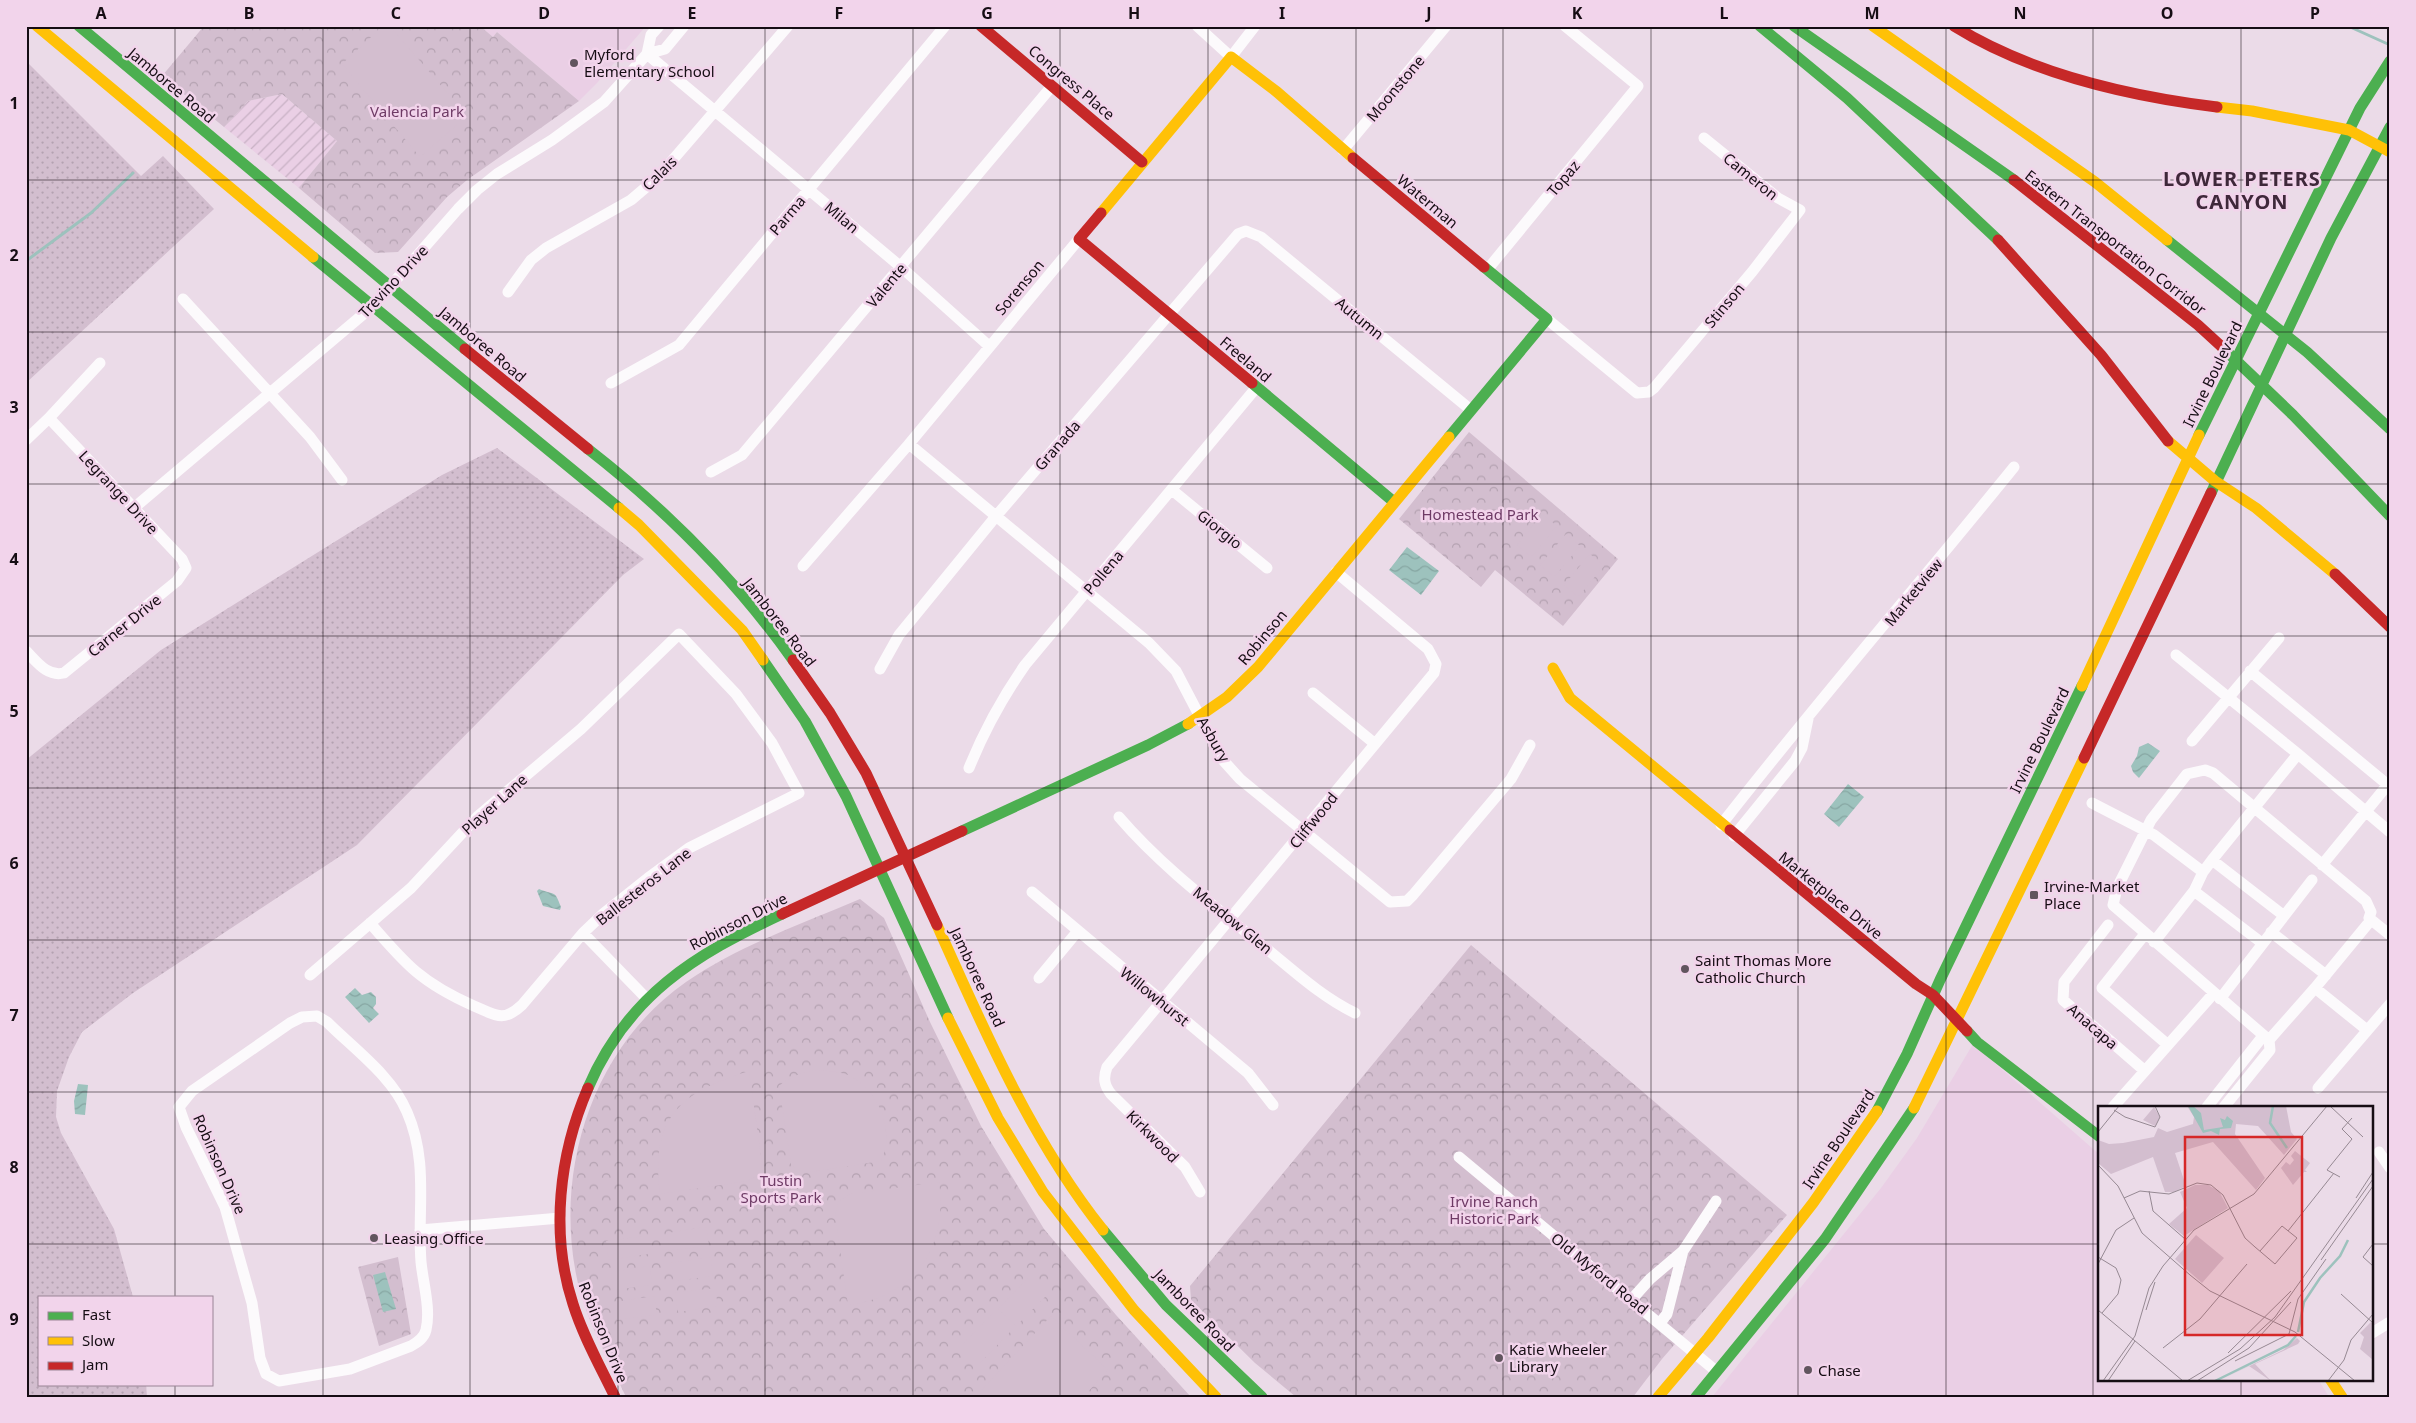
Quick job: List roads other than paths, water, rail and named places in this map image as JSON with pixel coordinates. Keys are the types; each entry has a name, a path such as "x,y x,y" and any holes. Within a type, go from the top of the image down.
{"main road":[{"path":"38,26 184,150 639,524 742,630 804,720 846,796 881,868 960,1044 998,1118 1043,1192 1134,1310 1216,1397"},
{"name":"Jamboree Road","path":"79,26 527,401 616,471 676,525 741,594 785,649 830,713 866,773 907,857 968,994 1047,1150 1092,1216 1131,1265 1166,1305 1262,1397"},
{"name":"Congress Place","path":"981,26 1142,162"},
{"path":"1760,26 1847,98 1995,236 2101,355 2172,446 2187,460 2256,508 2322,561 2390,627"},
{"name":"Eastern Transportation Corridor","path":"1794,26 2013,180 2198,325 2293,415 2390,516"},
{"name":"Eastern Transportation Corridor","path":"1873,26 2095,182 2307,352 2390,429"},
{"path":"1954,26 1981,43 2071,79 2193,104 2252,111 2350,130 2390,152"},
{"name":"Waterman","path":"1231,58 1277,92 1343,150 1547,320"},
{"name":"Sorenson","path":"1079,239 1231,58"},
{"name":"Irvine Boulevard","path":"1658,1397 1813,1203 1874,1117 1907,1054 1933,995 2222,388 2350,130 2374,84 2390,61"},
{"path":"1696,1397 1825,1239 1910,1117 2301,301 2378,147 2390,127"},
{"name":"Freeland","path":"1079,239 1394,502"},
{"name":"Robinson","path":"907,857 1178,729 1232,693 1547,320"},
{"name":"Marketplace Drive","path":"1553,668 1570,698 1734,836 1916,984 1933,995 1977,1042 2034,1084 2098,1135"},
{"name":"Robinson Drive","path":"615,1397 579,1318 565,1274 560,1218 568,1141 578,1107 595,1069 617,1034 647,999 670,978 701,956 736,936 907,857"},
{"path":"2331,1380 2342,1397"}],"street":[{"name":"Trevino Drive","path":"135,507 373,306 477,190 497,174 588,116 604,102 646,54 651,35 659,26"},
{"name":"Trevino Drive","path":"646,54 665,49 684,26"},
{"name":"Calais","path":"508,292 531,260 538,254 631,200 658,177 716,112 788,26"},
{"name":"Parma","path":"611,383 679,345 945,26"},
{"name":"Waterman","path":"1197,26 1231,58"},
{"name":"Sorenson","path":"1231,58 1255,26"},
{"name":"Moonstone","path":"1343,150 1446,26"},
{"name":"Topaz","path":"1487,270 1638,86 1565,26"},
{"name":"Milan","path":"646,54 902,267 989,346"},
{"name":"Valente","path":"711,472 742,455 902,267 1052,86"},
{"name":"Cameron","path":"1704,138 1778,198 1800,210"},
{"name":"Stinson","path":"1643,393 1654,388 1752,272 1800,210"},
{"name":"Granada","path":"880,669 899,635 997,515 1232,240 1238,234 1246,231"},
{"name":"Autumn","path":"1246,231 1261,237 1471,410"},
{"name":"Sorenson","path":"802,566 909,444 1079,239"},
{"path":"184,299 310,437 342,480"},
{"name":"Waterman","path":"1547,320 1633,390 1643,393"},
{"path":"26,440 100,363"},
{"name":"Pollena","path":"969,768 985,730 1002,698 1025,665 1256,388"},
{"name":"Legrange Drive","path":"49,418 135,507 182,559 186,568"},
{"name":"Asbury","path":"909,444 1087,590 1165,658 1176,672 1222,758 1240,779 1386,899 1400,903 1407,900 1511,779 1530,744"},
{"name":"Marketview","path":"1721,824 2014,467"},
{"name":"Giorgio","path":"1172,490 1267,568"},
{"name":"Carner Drive","path":"26,651 46,670 56,675 64,673 153,602 177,581 186,568"},
{"name":"Cliffwood","path":"1104,1082 1107,1067 1229,918 1303,832 1374,743 1430,680 1436,664 1428,649 1336,572"},
{"name":"Ballesteros Lane","path":"370,923 396,954 429,984 446,994 496,1015 505,1016 513,1013 583,933 604,913 689,848 799,793 772,743 736,694 679,634"},
{"name":"Player Lane","path":"310,975 411,888 477,817 581,729 679,634"},
{"path":"2192,741 2279,638"},
{"path":"2176,656 2298,754 2390,832"},
{"path":"2250,671 2389,784 2322,865"},
{"path":"1313,694 1374,743"},
{"name":"Marketview","path":"1734,836 1795,761 1802,748 1810,715"},
{"path":"2168,1044 2102,988 2194,891 2203,872 2212,860 2253,807 2298,754"},
{"path":"2208,1106 2267,1042 2326,975 2370,920 2371,912 2366,902 2212,772 2196,770 2187,774 2151,820 2117,888 2113,905 2267,1042"},
{"path":"2092,803 2146,830 2203,872"},
{"name":"Meadow Glen","path":"1119,817 1145,847 1229,918 1333,1002 1355,1013"},
{"path":"2212,860 2283,916"},
{"path":"2114,1106 2168,1044 2217,996 2312,880"},
{"path":"2194,891 2262,943"},
{"name":"Willowhurst","path":"1032,892 1077,932 1162,1000 1248,1073 1273,1105"},
{"path":"2370,920 2390,935"},
{"name":"Anacapa","path":"2108,925 2064,982 2064,1000 2145,1071"},
{"path":"1039,978 1077,932"},
{"path":"2271,932 2326,975"},
{"path":"583,933 647,999"},
{"path":"2315,988 2367,1030"},
{"path":"2318,1088 2390,1004"},
{"name":"Robinson Drive","path":"318,1016 327,1022 389,1083 406,1110 417,1138 420,1156 420,1230 427,1312 426,1330 420,1341 350,1369 279,1381 266,1374 260,1358 252,1303 225,1207 186,1127 179,1107 192,1091 290,1023 302,1017 318,1016"},
{"path":"2225,1106 2267,1042"},
{"name":"Kirkwood","path":"1104,1082 1111,1094 1185,1167 1200,1192"},
{"path":"2380,1152 2390,1168"},
{"name":"Old Myford Road","path":"1459,1157 1632,1299 1716,1372"},
{"path":"1632,1299 1683,1250 1716,1202"},
{"path":"420,1230 560,1218"},
{"path":"1660,1323 1667,1314 1683,1250"},
{"path":"2374,1332 2390,1322"}],"water":[{"path":"1407,547 1439,571 1421,595 1389,570"},
{"path":"2148,743 2160,751 2139,778 2133,772 2131,766 2137,756 2139,747"},
{"path":"1848,784 1864,797 1839,827 1824,814"},
{"path":"539,889 555,895 561,907 560,910 543,906 537,891"},
{"path":"355,988 362,995 371,992 376,997 376,1004 373,1008 379,1014 369,1023 345,997"},
{"path":"78,1084 88,1085 85,1115 75,1114 74,1101"},
{"path":"385,1272 396,1309 383,1312 373,1275"}],"waterway":[{"path":"2348,26 2390,45"},
{"path":"26,261 91,213 133,173"}],"place":[{"name":"Myford Elementary School","path":"574,63"},
{"name":"Irvine-Market Place","path":"2034,895"},
{"name":"Saint Thomas More Catholic Church","path":"1685,969"},
{"name":"Leasing Office","path":"374,1238"},
{"name":"Katie Wheeler Library","path":"1499,1358"},
{"name":"Chase","path":"1808,1370"}],"district":[{"name":"LOWER PETERS CANYON","path":"2242,190"}],"park label":[{"name":"Valencia Park","path":"417,111"},
{"name":"Homestead Park","path":"1480,514"},
{"name":"Tustin Sports Park","path":"781,1188"},
{"name":"Irvine Ranch Historic Park","path":"1494,1210"}]}
